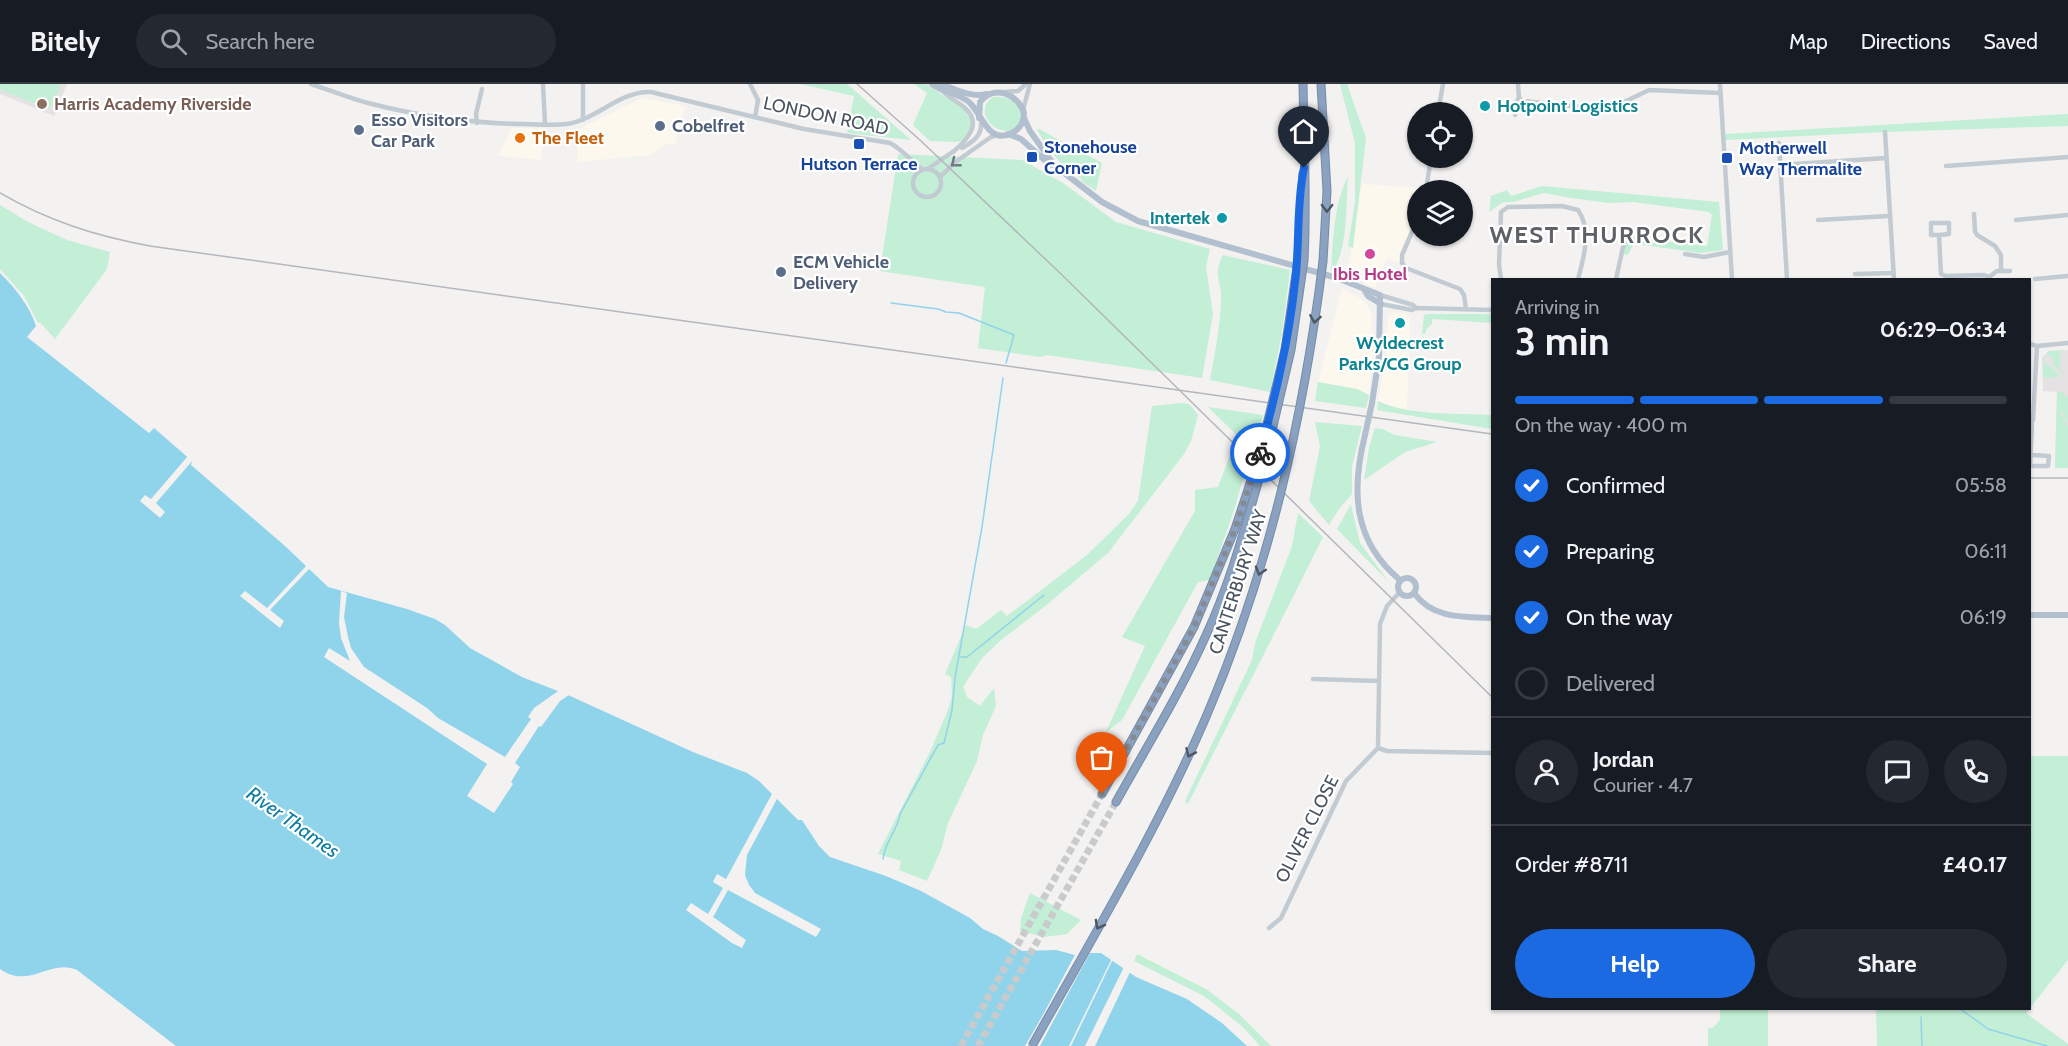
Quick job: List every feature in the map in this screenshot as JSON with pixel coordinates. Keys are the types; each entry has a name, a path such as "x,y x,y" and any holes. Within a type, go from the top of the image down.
{"highway":[{"name":"CANTERBURY WAY","path":"1116,802 1187,676 1204,640 1226,585 1255,479 1280,375 1301,260 1304,168 1303,84"},
{"name":"CANTERBURY WAY","path":"1032,1046 1143,846 1179,775 1227,664 1264,558 1285,479 1304,391 1323,261 1327,191 1321,84"},
{"name":"CANTERBURY WAY","path":"1102,794 1194,627 1255,479"}],"main road":[{"path":"932,84 981,96 1003,92 1017,100 1030,131 1054,165 1102,202 1138,221 1337,278 1380,296 1379,357 1357,487 1360,519 1366,537 1383,566 1400,580"},
{"path":"941,87 970,103 990,130 1018,137 1049,164 1054,165"},
{"path":"980,119 980,102 990,93"},
{"path":"1006,134 1018,128 1024,118"},
{"path":"1365,291 1368,296 1381,304"},
{"path":"1407,577 1414,581 1416,586 1414,593 1408,596 1399,593 1397,588 1400,580 1407,577"},
{"path":"1414,593 1427,606 1450,616 1491,618"},
{"path":"2031,615 2068,615"}],"street":[{"name":"LONDON ROAD","path":"311,84 368,103 477,123 568,124 583,120 636,93 647,92 819,132 890,143 924,169"},
{"path":"543,84 545,124"},
{"path":"583,84 583,120"},
{"path":"750,84 758,100 755,117"},
{"path":"1003,92 1018,91 1028,84"},
{"path":"1023,110 1028,84"},
{"path":"1440,102 1443,84"},
{"path":"1515,115 1519,98 1518,84"},
{"path":"1720,84 1732,278"},
{"path":"915,176 953,152 969,137 972,131 972,119 967,110 946,95 941,87"},
{"path":"477,123 476,114 482,89"},
{"path":"1519,98 1528,102 1598,109 1618,105 1649,90 1720,93"},
{"path":"953,152 977,137 982,129 980,119"},
{"path":"1855,274 1893,276 1885,132"},
{"path":"940,177 954,163 987,139 1006,134"},
{"path":"1779,143 1787,278"},
{"path":"1780,165 1886,158"},
{"path":"1946,166 2068,158"},
{"path":"911,161 915,176 914,189 919,195 931,197 938,192 941,185 940,177 936,171 924,169"},
{"path":"1501,278 1499,265 1501,212 1508,207 1562,206 1578,210 1583,217 1587,232 1578,278"},
{"path":"1974,214 1977,235 1995,246 2001,255 2001,271"},
{"path":"2016,220 2068,215"},
{"path":"1818,220 1889,216"},
{"path":"1931,223 1949,223 1949,234 1939,235 1931,235 1931,223"},
{"path":"1939,235 1941,274 1965,278 1984,275 1990,278 1994,272 2010,271"},
{"path":"1616,278 1625,238"},
{"path":"1407,243 1402,255 1402,263 1406,268 1460,289 1464,295 1466,309"},
{"path":"1686,254 1704,257 1730,252"},
{"path":"2035,279 2068,276"},
{"path":"1380,296 1413,305 1416,308"},
{"path":"1381,304 1412,310 1416,308 1491,310"},
{"path":"2031,344 2068,343"},
{"path":"2031,466 2048,466 2049,456 2031,455 2032,383 2037,345"},
{"path":"1399,593 1390,601 1382,618 1378,748 1386,751 1491,753"},
{"path":"1313,680 1379,681"},
{"name":"OLIVER CLOSE","path":"1269,928 1281,918 1346,781 1378,748"}],"shaded area":[{"name":"Harris Academy Riverside","path":"0,84 67,84 54,116 0,94"},
{"path":"642,98 685,106 675,145 667,143 650,155 578,162 577,130"},
{"path":"512,128 544,128 541,160 498,156"},
{"path":"1362,184 1407,187 1408,246 1402,263 1387,258 1375,288 1347,275"},
{"path":"1342,288 1365,301 1371,313 1373,357 1369,395 1357,389 1318,382"},
{"path":"1394,312 1407,314 1410,319 1407,410 1378,401 1386,355 1388,316"},
{"path":"2068,350 2068,468 2055,468 2057,392 2043,391 2042,357 2049,351"}],"green space":[{"name":"Harris Academy Riverside","path":"0,84 60,84 60,88 50,109 0,90"},
{"path":"800,84 847,84 911,140 847,133 854,96"},
{"path":"914,84 926,84 964,109 971,120 965,140 930,141 913,125 927,93"},
{"path":"1340,84 1347,84 1366,138 1353,248 1348,246 1355,202 1355,143"},
{"path":"993,97 1009,99 1018,105 1022,115 1016,128 1008,131 1000,130 988,120 985,112 986,105"},
{"path":"2068,114 2068,126 1725,140 1725,134"},
{"path":"1037,130 1102,163 1096,191 1062,164"},
{"path":"898,154 1022,160 1063,183 1116,222 1210,249 1206,267 1213,314 1202,378 1047,355 1040,357 978,348 985,287 880,271"},
{"path":"1348,176 1344,238 1338,261 1331,270 1337,210"},
{"path":"1542,186 1719,202 1723,250 1701,253 1636,244 1633,245 1628,255 1623,254 1627,239 1632,237 1707,246 1712,215 1709,212 1633,202 1609,203 1544,193 1513,202 1503,202 1489,212 1491,196 1507,190 1511,196"},
{"path":"0,205 28,222 67,240 110,252 107,269 55,339 40,322 38,323 24,296 0,269"},
{"path":"1223,255 1290,270 1282,333 1270,392 1210,380 1220,310 1221,293 1218,269"},
{"path":"1491,314 1491,323 1432,319 1432,324 1427,328 1425,334 1422,334 1424,315"},
{"path":"2068,350 2060,351 2062,375 2053,363 2053,358 2046,353 2049,351"},
{"path":"2043,356 2045,364 2060,377 2043,378"},
{"path":"1318,382 1357,389 1369,395 1366,408 1315,401"},
{"path":"2057,392 2062,392 2068,397 2068,423 2060,411 2068,427 2068,468 2055,468"},
{"path":"1378,401 1390,406 1418,411 1491,415 1491,429 1377,410"},
{"path":"1189,404 1198,415 1191,441 1184,454 1108,553 1001,640 982,658 963,687 967,697 980,706 994,688 996,706 983,735 977,761 948,823 941,850 927,881 899,870 901,861 878,854 930,752 948,710 952,696 951,677 945,674 966,625 976,629 1001,610 1007,616 1087,555 1128,515 1138,501 1152,406"},
{"path":"1208,407 1263,415 1253,451"},
{"path":"1315,422 1362,426 1352,466 1352,494 1329,525 1309,501 1320,446"},
{"path":"1375,428 1395,435 1437,442 1405,452 1364,480"},
{"path":"1233,448 1247,464 1210,580 1198,582 1122,720 1106,732 1145,646 1122,637 1195,511 1195,490 1218,487"},
{"path":"1351,504 1360,543 1389,582 1337,529"},
{"path":"1298,513 1323,537 1188,804 1185,801 1252,660 1255,643 1292,546"},
{"path":"2031,756 2068,756 2068,960 2031,1007"},
{"path":"1030,893 1081,920 1067,934 1044,937 1020,931 1021,918"},
{"path":"1137,954 1206,989 1239,1014 1271,1046 1260,1046 1243,1027 1204,996 1134,961"},
{"path":"1720,1010 1768,1010 1768,1046 1708,1046 1708,1028 1713,1028 1720,1020"},
{"path":"1876,1010 2028,1010 2026,1013 2068,1044 2068,1046 1877,1046"}],"water":[{"name":"River Thames","path":"0,273 21,298 33,318 36,326 27,337 149,433 154,428 192,461 191,465 285,546 328,587 435,619 470,648 522,677 568,695 693,752 747,773 759,781 798,820 802,820 819,846 830,857 886,876 921,891 970,918 983,929 1022,951 1056,950 1086,958 1089,953 1101,953 1136,977 1187,999 1222,1023 1247,1046 176,1046 77,970 67,967 57,968 21,976 11,975 0,969"}],"pier":[{"path":"188,456 193,460 156,503 165,512 160,518 140,501 145,495 151,499"},
{"path":"308,564 311,567 270,610 284,621 280,628 240,596 245,591 267,608"},
{"path":"341,591 347,593 344,617 351,648 364,667 427,708 438,718 505,757 531,719 528,717 534,708 561,689 572,693 560,701 541,727 539,726 515,763 520,767 511,782 513,784 494,813 467,796 487,764 324,657 329,648 350,661 341,638 339,623"},
{"path":"773,792 778,797 747,855 745,875 755,893 821,929 816,937 728,890 713,917 746,940 742,948 686,910 691,903 708,914 723,888 713,882 717,874 726,879"},
{"path":"1092,949 1040,1046 1025,1046 1077,951 1085,954"},
{"path":"1113,956 1071,1046 1069,1046"},
{"path":"1125,965 1131,970 1095,1046 1085,1046"}],"waterway":[{"path":"891,303 959,313 1014,335 1006,363"},
{"path":"883,859 900,814 938,745 944,743 952,710 955,678 982,527 1003,378"},
{"path":"961,657 967,657 1044,595"},
{"path":"1962,1010 1988,1029 2047,1046"},
{"path":"1921,1017 1922,1046"}],"tunnel":[{"path":"961,1046 1102,794"},
{"path":"978,1046 1116,802"}],"railway":[{"path":"857,84 921,141 1060,273 1491,696"},
{"path":"0,193 36,212 73,226 150,246 1491,434"},
{"path":"2031,478 2068,478"}],"way so far":[{"path":"1102,794 1194,627 1235,529 1260,453"}],"place":[{"name":"Harris Academy Riverside","path":"42,104"},
{"name":"Hotpoint Logistics","path":"1485,106"},
{"name":"Cobelfret","path":"660,126"},
{"name":"Esso Visitors Car Park","path":"359,130"},
{"name":"The Fleet","path":"520,138"},
{"name":"Hutson Terrace","path":"859,144"},
{"name":"Stonehouse Corner","path":"1032,157"},
{"name":"Motherwell Way Thermalite","path":"1727,158"},
{"name":"Intertek","path":"1222,218"},
{"name":"Ibis Hotel","path":"1370,254"},
{"name":"ECM Vehicle Delivery","path":"781,272"},
{"name":"Wyldecrest Parks/CG Group","path":"1400,323"}],"district":[{"name":"WEST THURROCK","path":"1597,235"}],"route":[{"path":"1260,453 1280,375 1291,312 1298,260 1301,184 1304,168"}]}
